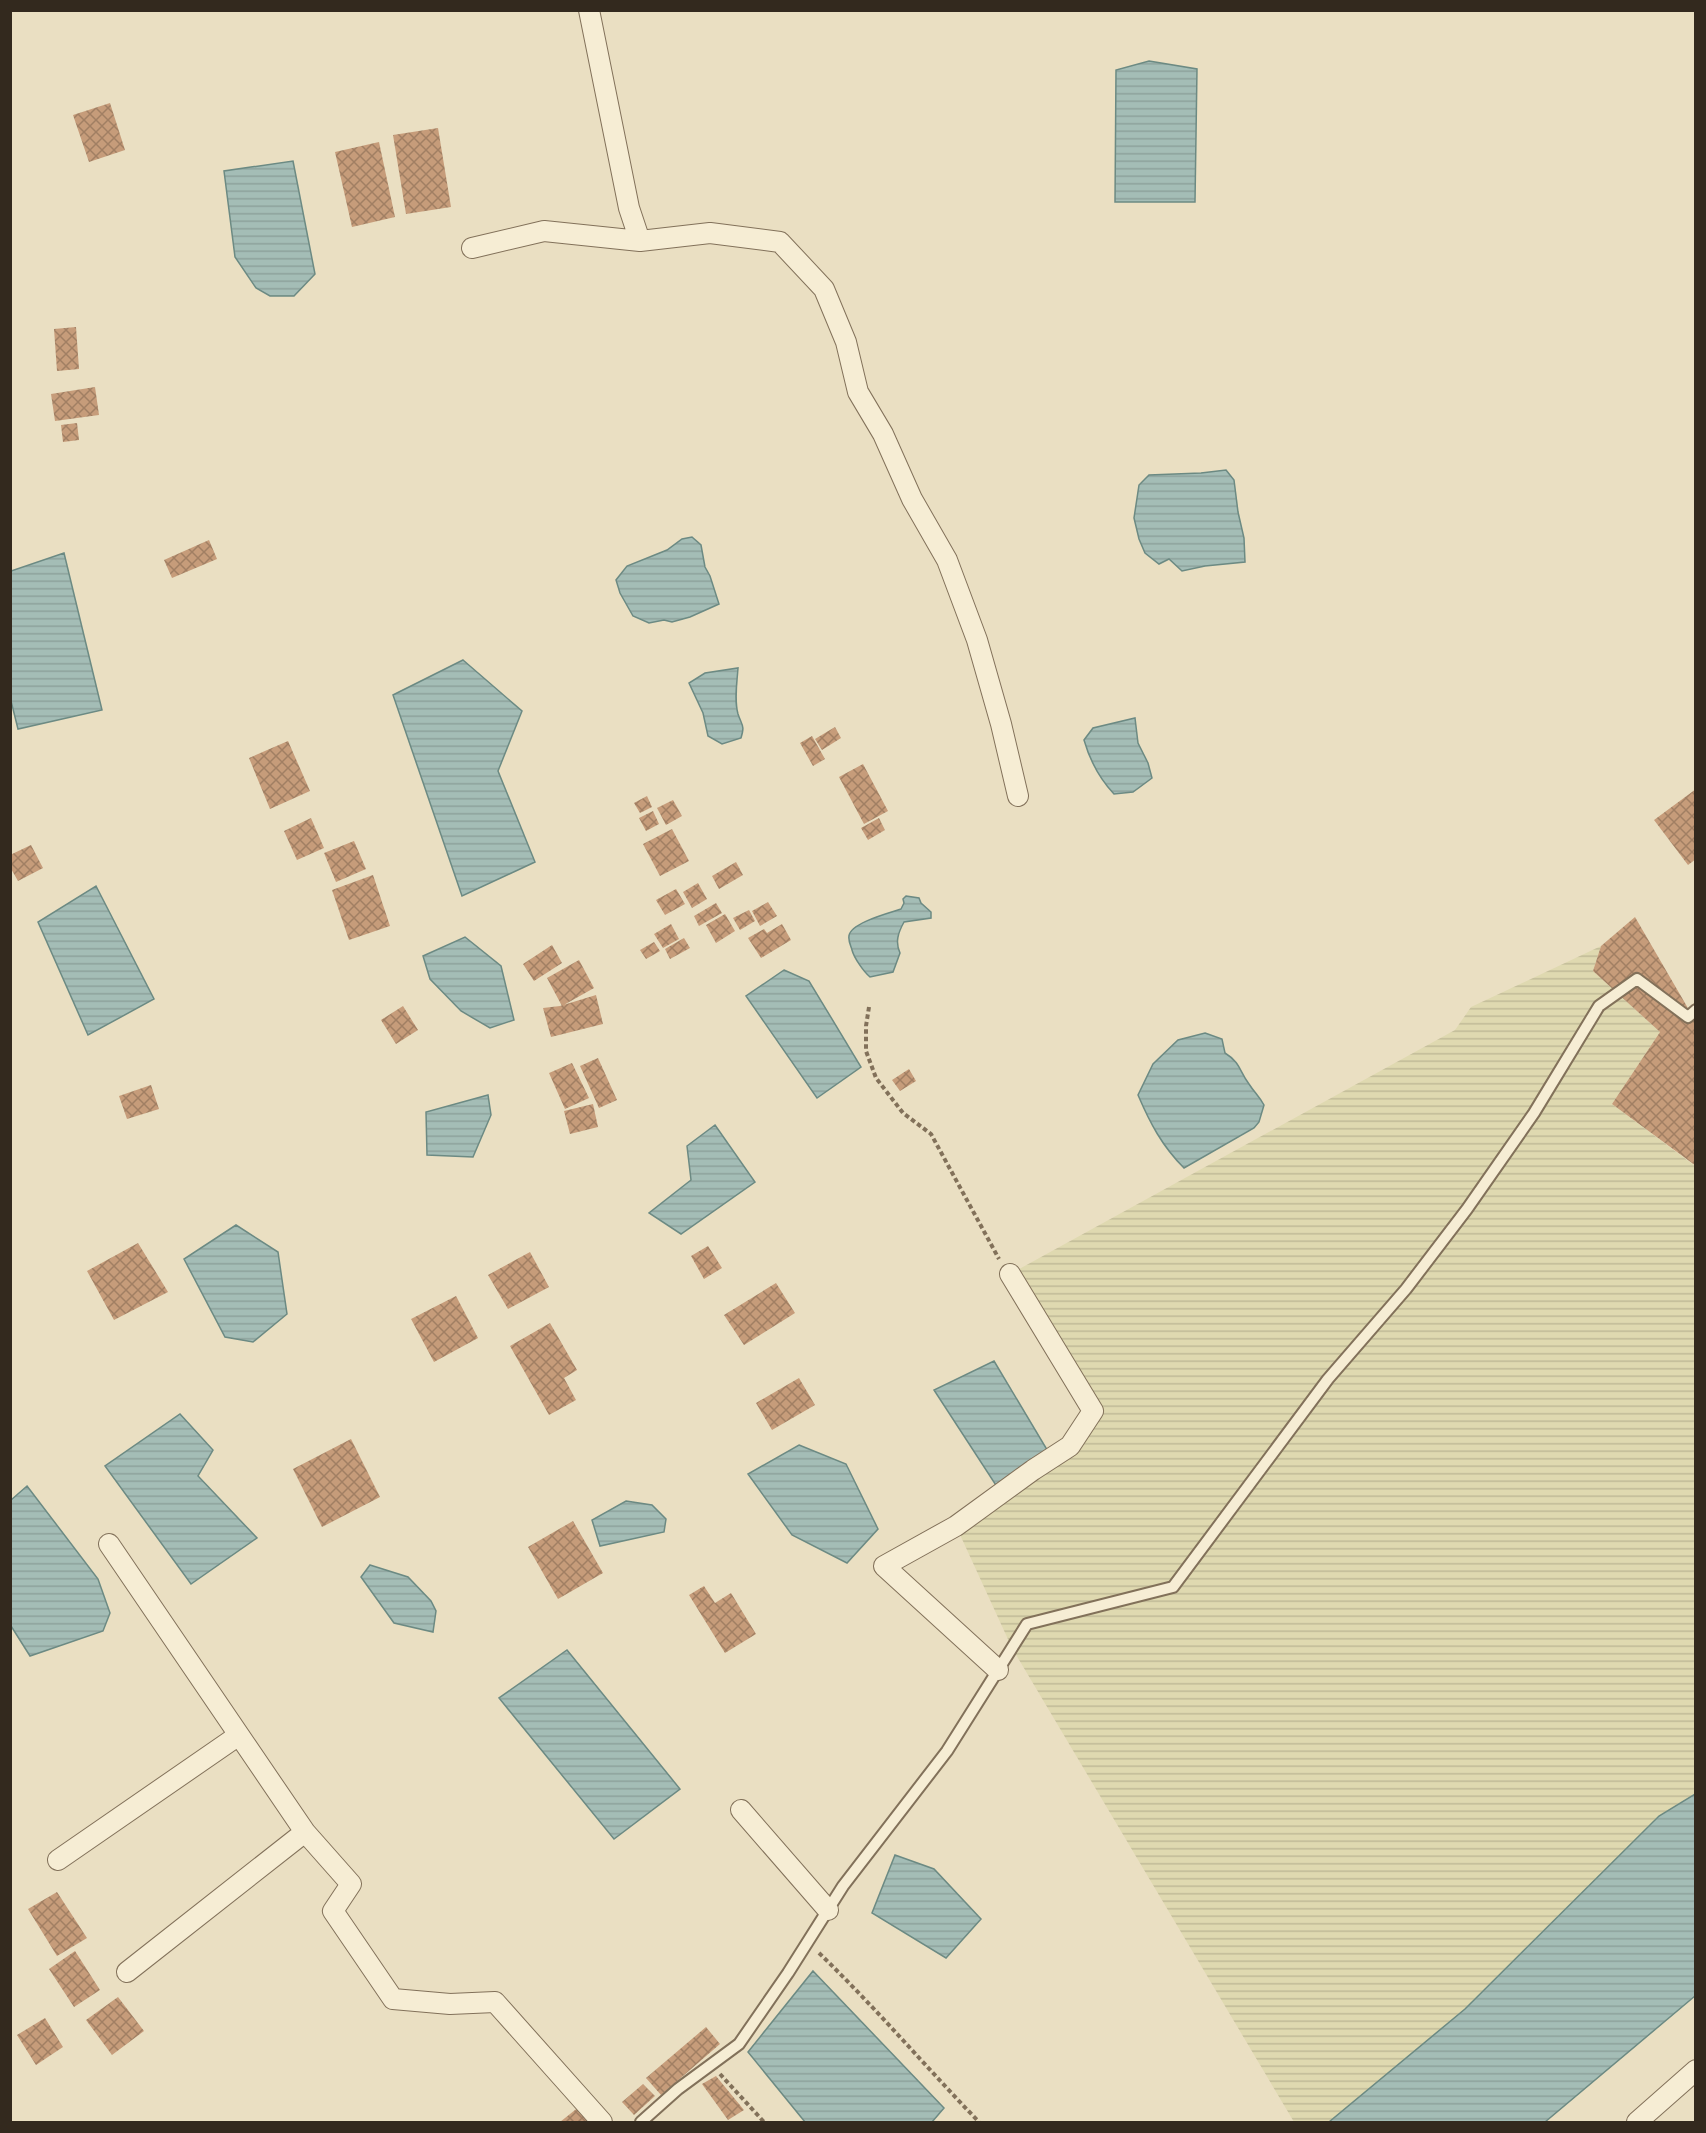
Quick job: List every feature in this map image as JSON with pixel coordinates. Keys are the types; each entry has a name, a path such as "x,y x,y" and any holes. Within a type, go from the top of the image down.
{"street":[{"path":"589,10 629,208 640,241"},
{"path":"472,248 544,231 640,241 710,233 780,242 824,289 846,342 858,392 883,434 912,499 947,560 977,640 1001,724 1018,796"},
{"path":"998,1670 884,1566 956,1526 1070,1446 1093,1411 1010,1274"},
{"path":"109,1544 305,1832 351,1884 333,1911 393,1999 450,2004 495,2002 602,2122"},
{"path":"58,1860 239,1735"},
{"path":"741,1810 828,1910"},
{"path":"127,1972 305,1832"},
{"path":"1637,2122 1695,2070"}],"lane":[{"path":"640,2122 739,2044 843,1886 947,1751 1027,1624 1173,1587 1328,1379 1406,1289 1467,1209 1534,1113 1599,1006 1637,979 1688,1017 1695,1010"}],"path":[{"path":"869,1007 866,1051 876,1078 903,1113 931,1134 989,1243 1010,1274"},
{"path":"808,1942 861,1993 924,2065 979,2122"},
{"path":"711,2065 764,2122"}],"shaded area":[{"path":"1601,946 1593,971 1660,1032 1612,1104 1695,1166 1695,1794 1659,1816 1465,2009 1331,2122 1294,2122 1012,1648 956,1526 1033,1470 1093,1411 1010,1274 1455,1030 1471,1007"}],"water":[{"path":"1149,61 1197,69 1195,202 1115,202 1116,70"},
{"path":"293,161 315,274 294,296 270,296 256,288 235,257 224,171"},
{"path":"1226,470 1234,480 1244,538 1245,562 1182,571 1169,559 1159,564 1145,553 1134,518 1139,485 1149,475"},
{"path":"692,537 701,545 705,567 719,604 672,622 664,620 649,623 633,616 620,593 616,580 627,566 667,550 682,539"},
{"path":"64,553 102,710 18,729 11,701 11,571"},
{"path":"463,660 522,711 498,771 535,862 462,896 393,695"},
{"path":"738,668 736,703 743,730 741,738 722,744 708,736 703,713 689,683 705,673"},
{"path":"1135,718 1138,743 1148,763 1152,778 1133,792 1114,794 1096,769 1084,740 1093,728"},
{"path":"96,886 154,999 88,1035 38,922"},
{"path":"906,896 919,898 931,912 931,918 904,922 898,937 900,953 893,972 870,977 853,953 849,940 851,931 871,919 901,909"},
{"path":"465,937 501,966 514,1020 490,1028 461,1011 430,979 423,956"},
{"path":"784,970 809,981 861,1067 817,1098 746,996"},
{"path":"1205,1033 1222,1039 1225,1053 1237,1064 1264,1105 1259,1122 1254,1128 1184,1168 1157,1134 1138,1095 1153,1064 1178,1040"},
{"path":"488,1095 491,1115 473,1157 427,1155 426,1112"},
{"path":"715,1125 755,1182 681,1234 649,1213 691,1180 687,1146"},
{"path":"236,1225 278,1252 287,1314 253,1342 225,1337 184,1259"},
{"path":"994,1361 1052,1458 1001,1493 934,1390"},
{"path":"180,1414 213,1450 198,1476 257,1538 191,1584 105,1466"},
{"path":"799,1445 846,1464 878,1529 847,1563 792,1535 748,1474"},
{"path":"27,1486 98,1579 110,1613 103,1631 30,1656 11,1626 11,1500"},
{"path":"626,1501 652,1505 666,1519 664,1532 600,1546 592,1520"},
{"path":"370,1565 408,1577 431,1601 436,1611 433,1632 394,1623 361,1577"},
{"path":"567,1650 680,1789 614,1839 499,1698"},
{"path":"1695,1794 1695,1996 1545,2122 1329,2122 1465,2009 1659,1816"},
{"path":"895,1855 934,1869 981,1919 946,1958 872,1913"},
{"path":"813,1971 944,2108 932,2122 805,2122 748,2052"}],"building":[{"path":"110,103 125,150 89,162 73,115"},
{"path":"438,128 451,207 406,214 393,135"},
{"path":"379,142 395,217 352,227 335,152"},
{"path":"76,327 79,369 57,371 54,329"},
{"path":"95,387 99,415 55,421 51,394"},
{"path":"77,423 79,440 63,442 61,425"},
{"path":"209,540 217,559 172,578 164,560"},
{"path":"835,727 841,738 822,750 815,739"},
{"path":"812,736 825,759 813,766 800,743"},
{"path":"288,741 310,791 270,809 249,758"},
{"path":"863,764 888,811 864,824 839,777"},
{"path":"1696,789 1696,859 1688,865 1654,820"},
{"path":"647,796 652,807 640,813 634,803"},
{"path":"673,800 682,816 666,825 657,808"},
{"path":"653,811 659,824 646,831 639,818"},
{"path":"311,818 324,848 297,860 284,831"},
{"path":"879,818 885,830 868,840 861,828"},
{"path":"672,829 689,861 660,876 643,844"},
{"path":"354,841 366,869 336,882 324,853"},
{"path":"31,845 43,868 18,881 10,867 10,855"},
{"path":"736,862 743,875 719,889 712,876"},
{"path":"373,875 390,926 349,940 332,890"},
{"path":"698,883 707,899 692,908 683,892"},
{"path":"676,889 685,904 665,915 656,900"},
{"path":"768,902 777,916 760,926 752,911"},
{"path":"716,903 722,913 699,926 694,916"},
{"path":"749,910 755,921 740,930 733,918"},
{"path":"725,914 735,931 716,943 706,925"},
{"path":"1635,917 1696,1022 1696,1166 1612,1104 1660,1032 1593,971 1601,946"},
{"path":"671,924 679,939 663,948 654,934"},
{"path":"782,924 791,940 761,958 748,938 764,929 767,933"},
{"path":"684,938 690,948 670,959 665,949"},
{"path":"654,942 660,951 646,959 640,950"},
{"path":"552,945 562,963 534,981 523,964"},
{"path":"579,960 594,988 562,1006 547,978"},
{"path":"596,995 603,1024 551,1037 543,1008 560,1006"},
{"path":"403,1006 418,1030 396,1044 381,1020"},
{"path":"598,1058 617,1100 599,1108 580,1066"},
{"path":"572,1063 589,1098 565,1109 549,1073"},
{"path":"909,1069 916,1081 900,1091 892,1080"},
{"path":"151,1085 159,1109 127,1119 119,1096"},
{"path":"593,1104 598,1127 570,1134 564,1111"},
{"path":"138,1243 168,1292 114,1320 87,1271"},
{"path":"708,1246 722,1268 704,1279 691,1256"},
{"path":"530,1252 549,1287 508,1309 488,1275"},
{"path":"776,1283 795,1313 744,1345 724,1315"},
{"path":"456,1296 478,1338 434,1362 411,1319"},
{"path":"550,1323 577,1370 564,1378 576,1400 549,1415 510,1346"},
{"path":"799,1378 815,1405 772,1430 756,1403"},
{"path":"351,1439 380,1497 322,1527 293,1469"},
{"path":"573,1521 603,1573 558,1599 528,1547"},
{"path":"704,1586 715,1603 731,1593 756,1634 725,1653 689,1595"},
{"path":"57,1892 87,1938 57,1956 28,1909"},
{"path":"75,1951 100,1990 74,2007 49,1969"},
{"path":"118,1997 144,2031 112,2055 86,2020"},
{"path":"45,2018 63,2047 36,2065 17,2035"},
{"path":"706,2027 720,2044 661,2095 646,2078"},
{"path":"716,2076 744,2110 728,2120 702,2084"},
{"path":"643,2084 655,2096 634,2115 622,2102"},
{"path":"580,2106 594,2122 560,2122"}]}
